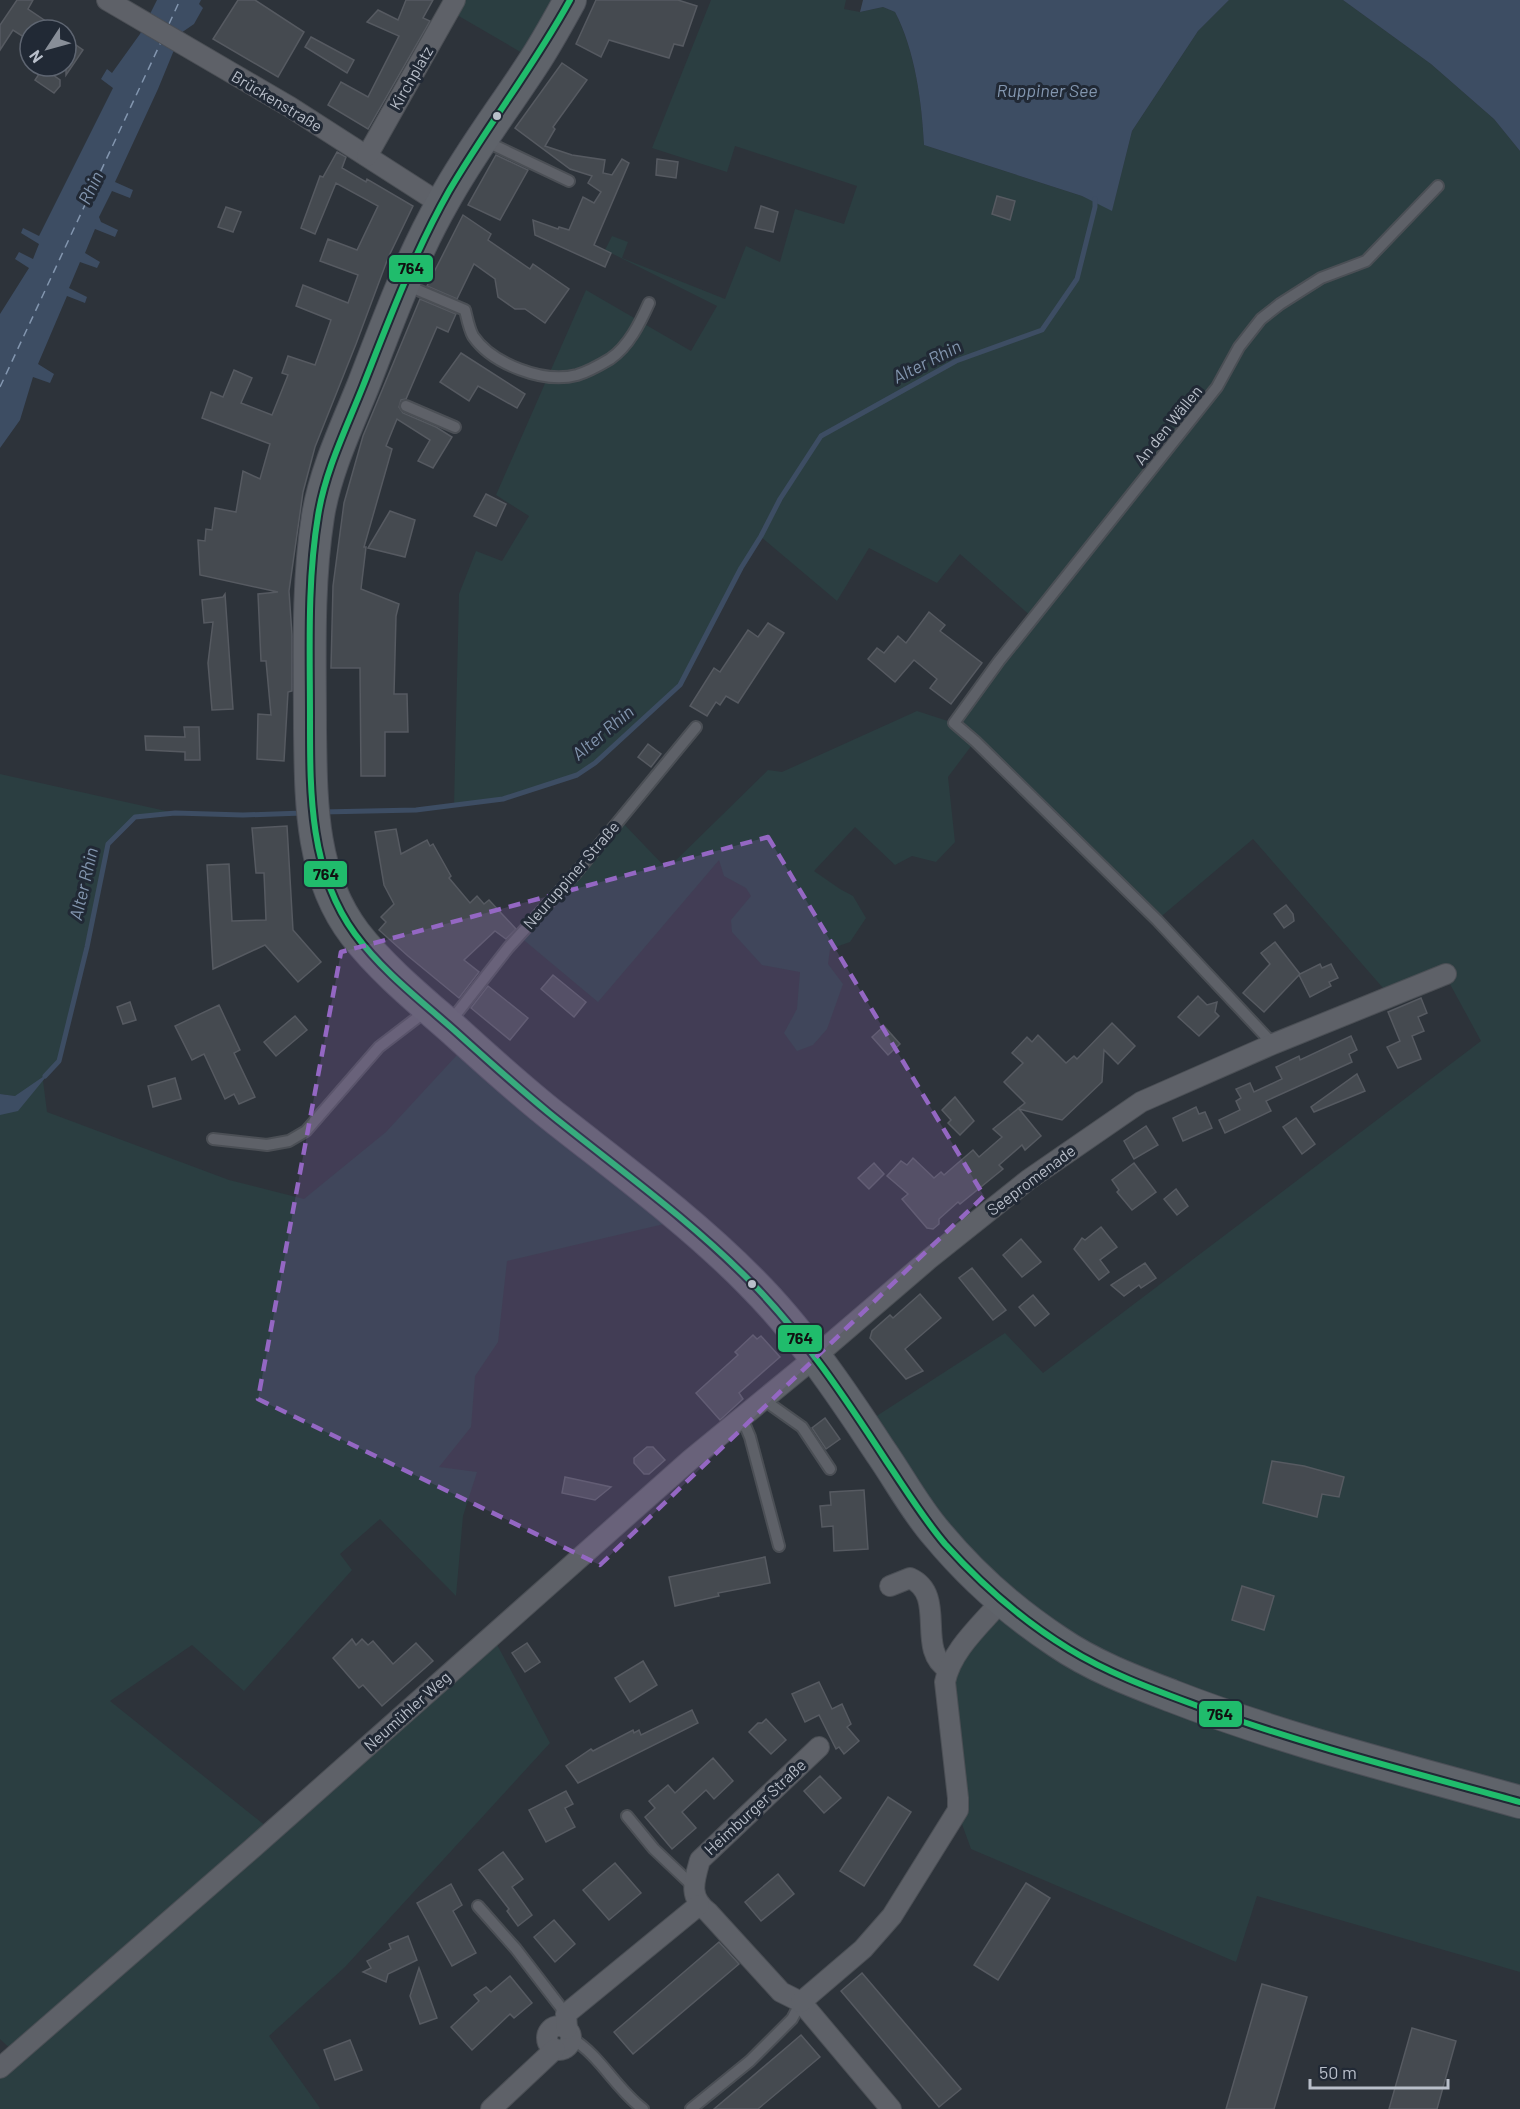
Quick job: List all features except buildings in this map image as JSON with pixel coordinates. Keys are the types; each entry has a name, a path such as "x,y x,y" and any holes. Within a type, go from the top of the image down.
{"main road":[{"path":"570,0 536,61 481,139 441,204 403,283 334,458 318,512 310,598 311,779 317,847 326,880 338,909 372,954 438,1017 523,1091 703,1236 754,1285 814,1356 862,1423 932,1529 964,1564 1003,1599 1060,1644 1095,1664 1240,1722 1520,1802"}],"street":[{"name":"Kirchplatz","path":"367,156 455,0"},
{"name":"Brückenstraße","path":"109,1 290,107 441,204"},
{"name":"Seepromenade","path":"814,1356 929,1259 1028,1180 1141,1102 1273,1044 1446,974"},
{"name":"Neumühler Weg","path":"0,2068 254,1847 665,1482 814,1356"},
{"path":"890,1586 910,1578 917,1581 926,1591 931,1605 934,1651 940,1665 948,1669"},
{"path":"801,2002 863,1949 892,1916 958,1810 945,1682 948,1669 975,1631 1003,1599"},
{"name":"Heimburger Straße","path":"696,1896 700,1860 819,1747"},
{"path":"491,2109 696,1896 781,1992 801,2002 891,2109"}],"lane":[{"path":"481,139 569,181"},
{"name":"An den Wällen","path":"1273,1044 1157,920 954,723 999,661 1217,387 1251,330 1280,304 1321,278 1366,261 1438,186"},
{"path":"403,283 465,310 472,336 491,353 515,368 532,374 557,377 576,376 612,358 639,326 649,303"},
{"path":"406,406 455,427"},
{"name":"Neuruppiner Straße","path":"213,1139 267,1145 289,1142 306,1131 379,1047 438,1017 508,948 576,873 696,727"},
{"path":"764,1400 802,1427 830,1470"},
{"path":"742,1418 750,1437 779,1546"},
{"path":"627,1816 696,1896"},
{"path":"478,1906 516,1950 564,2032 584,2046 632,2100 643,2109"},
{"path":"691,2109 750,2061 784,2028 801,2002"}],"highlighted area":[{"path":"768,837 984,1196 600,1565 258,1399 341,952"}],"shaded area":[{"path":"465,0 570,0 536,61 457,15"},
{"path":"711,0 846,0 844,9 860,12 883,7 895,12 908,43 916,77 924,145 1082,196 1112,210 1132,131 1198,31 1229,0 1343,0 1431,64 1494,119 1520,151 1520,1972 1257,1896 1236,1962 971,1849 959,1816 950,1682 958,1657 1017,1602 974,1558 872,1419 1005,1333 1043,1373 1481,1041 1445,975 1390,996 1253,839 1157,920 975,741 948,777 955,842 936,862 912,856 895,865 855,827 814,871 853,896 866,918 850,942 830,949 828,964 843,984 827,1029 813,1045 797,1051 784,1033 797,1009 800,972 762,965 732,932 731,920 751,896 746,888 724,876 719,860 598,1002 519,936 620,820 667,869 768,770 782,772 917,711 954,723 1033,618 960,554 937,583 869,548 837,601 761,537 741,568 680,685 595,763 577,775 503,799 454,806 459,594 476,551 502,561 529,516 496,495 586,290 691,351 717,306 605,250 612,236 628,242 622,258 725,299 746,246 780,262 795,209 844,224 857,186 735,146 727,172 652,148"},
{"path":"0,774 175,813 135,817 108,844 59,1061 43,1081 47,1112 229,1180 304,1199 386,1132 457,1055 664,1224 507,1261 498,1342 475,1376 471,1427 439,1467 477,1472 463,1516 456,1596 380,1519 340,1554 352,1570 244,1691 192,1645 110,1701 272,1831 495,1641 550,1743 345,1967 269,2036 319,2109 0,2109 0,2075 20,2058 0,2039 0,1107 14,1096 0,1094"}],"water":[{"name":"Rhin","path":"157,0 201,0 199,4 203,8 194,24 181,33 115,182 133,190 130,198 112,191 99,217 101,222 118,230 115,237 95,229 85,253 100,262 97,268 80,262 69,288 87,297 85,303 67,296 38,364 54,374 50,383 33,377 20,420 0,448 0,314 29,268 15,259 19,252 33,259 39,244 21,233 23,228 39,236 113,88 101,79 107,69 112,73 140,34"},
{"name":"Ruppiner See","path":"863,0 1229,0 1198,31 1132,131 1112,211 1082,196 924,145 916,77 902,27 895,12 883,7 860,12"},
{"path":"1343,0 1520,0 1520,151 1494,119 1431,64"},
{"path":"50,1072 18,1111 0,1115 0,1094 15,1096"}],"waterway":[{"name":"Alter Rhin","path":"322,812 416,810 503,799 577,775 595,763 680,685 780,499 821,436 956,361 1042,330 1077,279 1095,199"},
{"name":"Alter Rhin","path":"45,1076 59,1061 87,947 108,844 135,817 175,813 243,815 303,813"}],"ferry route":[{"path":"169,24 180,0"},
{"path":"0,387 161,42"}],"transit line":[{"name":"764","path":"570,0 436,214 392,312 337,450 321,499 314,541 311,591 312,802 321,857 340,910 366,948 402,985 537,1103 678,1215 751,1282 789,1324 824,1369 915,1504 945,1544 973,1573 1019,1614 1069,1649 1099,1666 1147,1687 1316,1745 1520,1802"}]}
